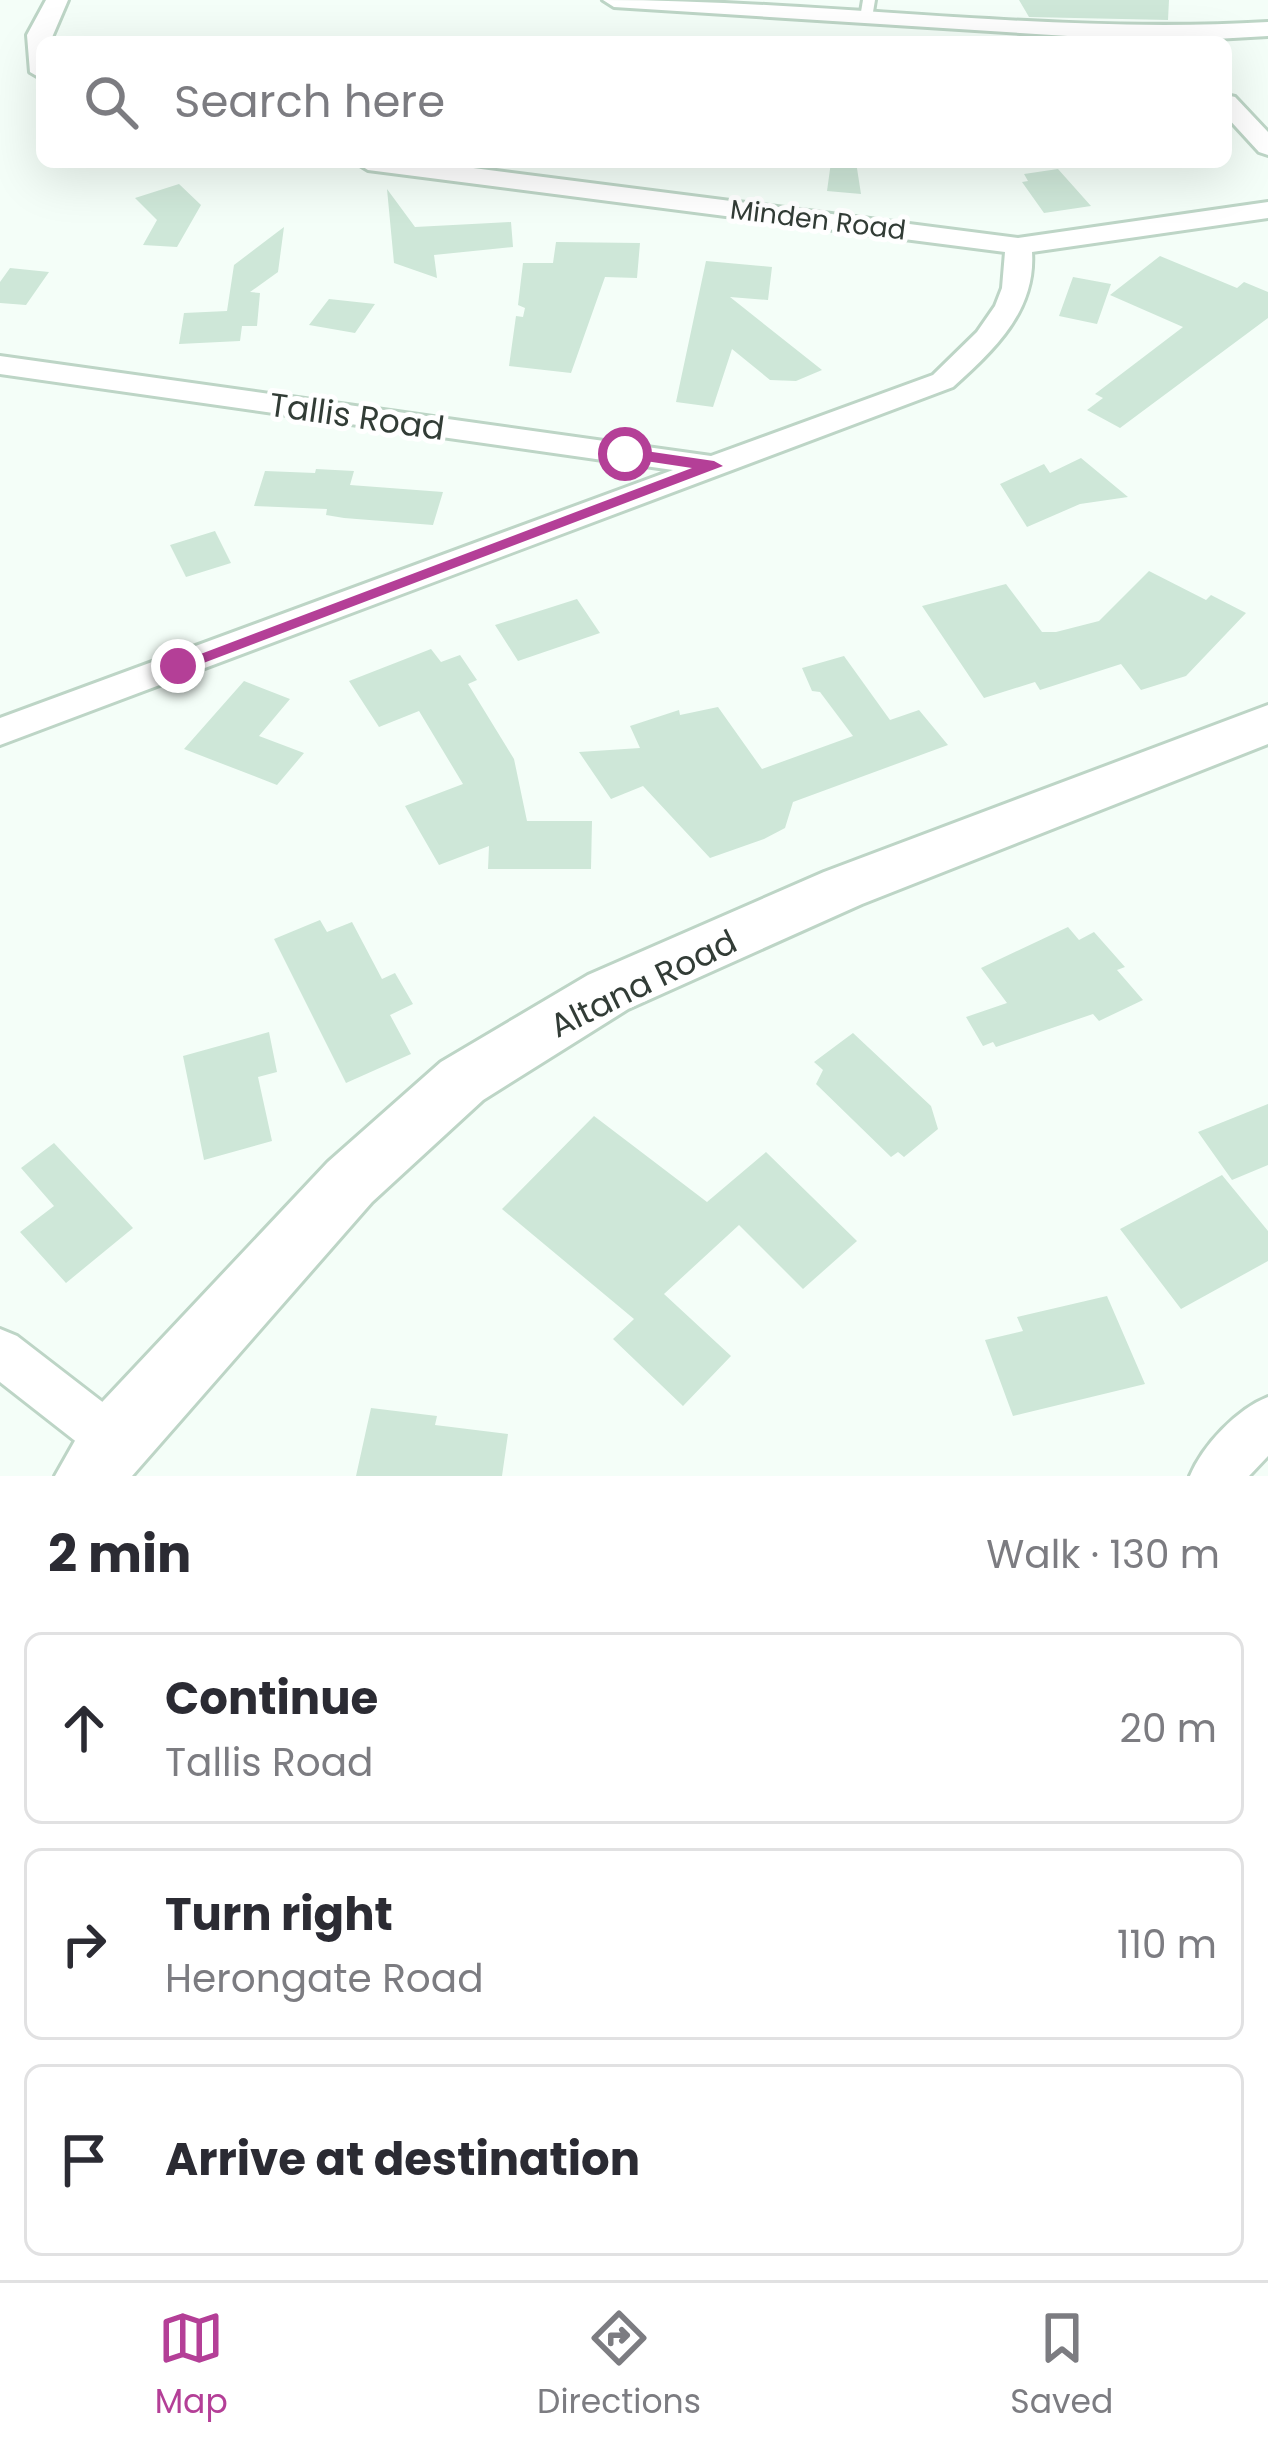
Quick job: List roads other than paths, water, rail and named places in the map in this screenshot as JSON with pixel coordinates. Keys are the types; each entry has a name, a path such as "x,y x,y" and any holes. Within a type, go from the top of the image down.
{"main road":[{"name":"Altana Road","path":"102,1459 350,1182 462,1081 608,992 693,954 843,888 1268,724"}],"street":[{"path":"38,36 57,0"},
{"path":"614,0 867,9 1146,36"},
{"path":"1189,36 1268,29"},
{"path":"1232,108 1268,147"},
{"name":"Minden Road","path":"414,168 1018,246 1268,210"},
{"path":"0,732 943,381 998,331 1022,272 1018,246"},
{"name":"Tallis Road","path":"0,365 714,466"},
{"path":"0,1352 102,1459"},
{"path":"1215,1476 1268,1421"}]}
